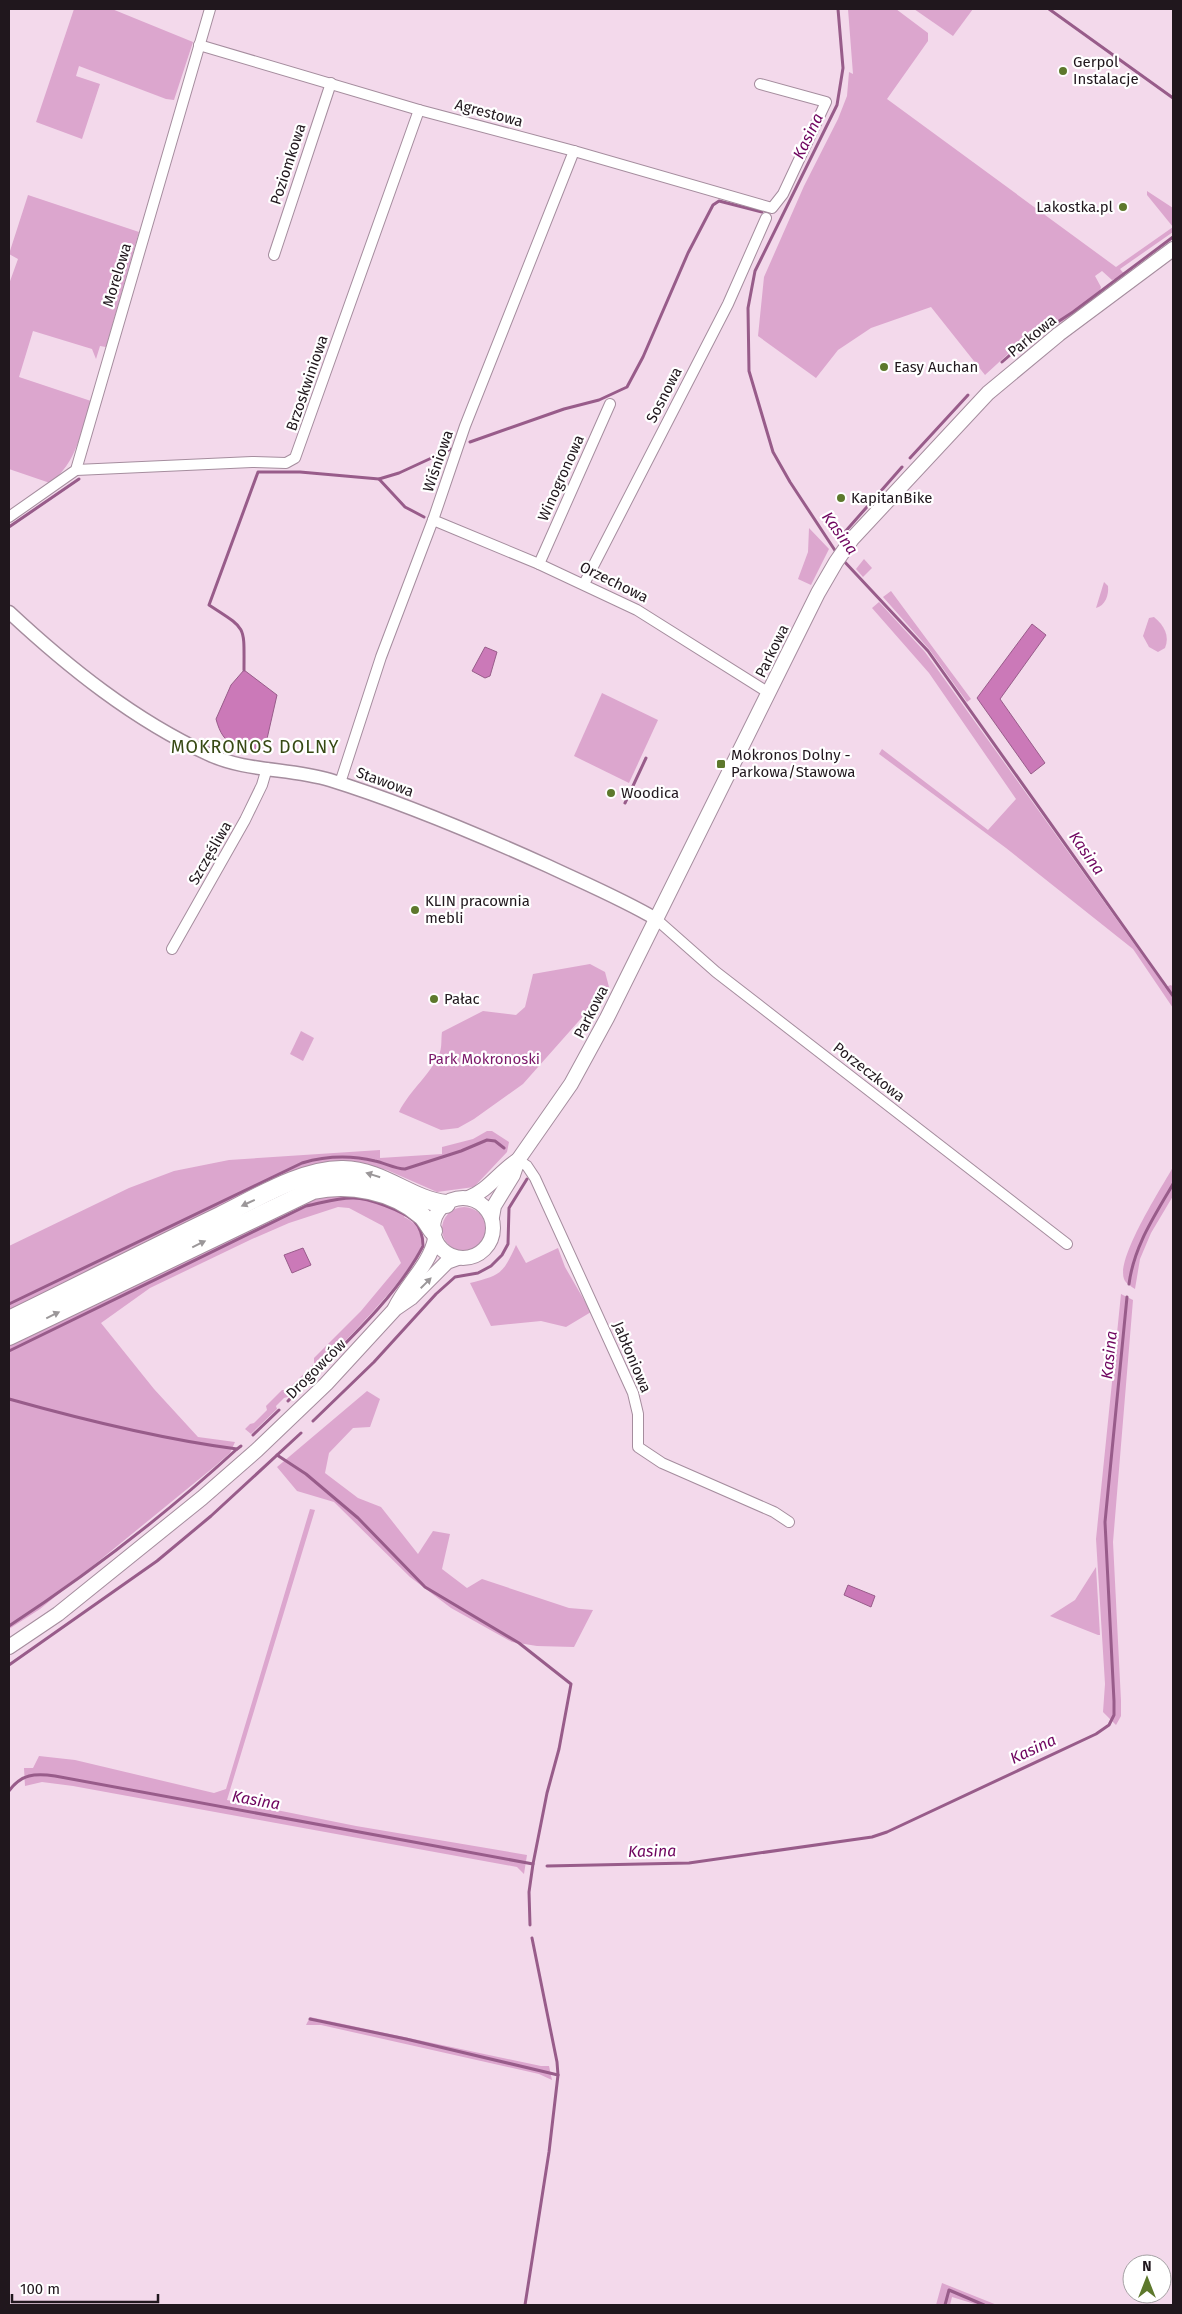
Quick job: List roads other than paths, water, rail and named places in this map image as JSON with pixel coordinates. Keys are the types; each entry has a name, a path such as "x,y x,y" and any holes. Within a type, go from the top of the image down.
{"highway":[{"path":"9,1320 248,1203 319,1172 344,1170 373,1175 432,1202 446,1204"},
{"path":"9,1336 313,1190 341,1186 370,1190 411,1208 423,1216 434,1235"}],"main road":[{"name":"Parkowa","path":"492,1217 494,1206 513,1175 518,1160 571,1084 656,920 818,594 842,553 954,428 988,393 1059,334 1173,248"},
{"name":"Parkowa","path":"468,1198 480,1194 504,1169 518,1160"},
{"path":"468,1198 481,1203 492,1217 494,1231 490,1242 483,1251 472,1256 458,1258 440,1250 434,1235 434,1220 438,1211 446,1204 455,1199 468,1198"},
{"name":"Drogowców","path":"395,1309 403,1292 433,1250 434,1235"},
{"name":"Drogowców","path":"9,1647 58,1614 148,1544 257,1450 326,1384 395,1309 411,1298 447,1262 458,1258"}],"street":[{"name":"Morelowa","path":"76,470 210,9"},
{"name":"Agrestowa","path":"199,45 419,110 574,151 772,208 783,194 826,102 760,84"},
{"name":"Poziomkowa","path":"274,255 331,83"},
{"name":"Brzoskwiniowa","path":"76,470 252,462 286,463 295,458 419,110"},
{"name":"Wiśniowa","path":"340,783 381,657 466,426 574,151"},
{"name":"Sosnowa","path":"584,584 728,304 766,218"},
{"name":"Winogronowa","path":"540,564 610,404"},
{"path":"9,517 76,470"},
{"name":"Orzechowa","path":"433,520 540,564 645,614 769,693"},
{"name":"Stawowa","path":"9,612 46,647 101,689 174,737 222,760 311,775 340,783 497,843 656,920"},
{"name":"Szczęśliwa","path":"172,949 245,820 262,785 267,768"},
{"name":"Porzeczkowa","path":"656,920 716,972 1067,1244"},
{"name":"Jabłoniowa","path":"518,1160 527,1166 539,1186 632,1393 638,1414 638,1447 662,1463 774,1512 789,1522"}],"waterway":[{"name":"Kasina","path":"838,9 843,68 837,105 755,271 748,308 749,371 773,452 790,482 838,555"},
{"path":"1049,9 1173,98"},
{"path":"470,442 564,409 599,400 627,387 643,357 688,253 713,205 719,201 762,212"},
{"path":"1033,338 1073,312 1173,237"},
{"path":"1002,362 1019,347"},
{"path":"910,458 968,395"},
{"path":"244,670 244,644 241,630 237,624 209,605 258,472 300,472 379,479 399,473 451,449"},
{"path":"844,533 902,467"},
{"path":"9,527 79,479"},
{"path":"379,479 405,507 424,517"},
{"name":"Kasina","path":"842,559 928,651 1173,996"},
{"path":"625,803 646,758"},
{"path":"9,1304 302,1163 320,1159 347,1157 366,1159 405,1169 461,1151 487,1140 495,1141 504,1148"},
{"path":"313,1421 374,1362 436,1294 455,1277 478,1273 491,1266 502,1255 508,1244 509,1208 527,1179"},
{"name":"Kasina","path":"1129,1284 1140,1244 1173,1184"},
{"path":"9,1351 306,1206 340,1199 359,1198 384,1205 409,1217 418,1226 423,1242 423,1246 411,1267 361,1327 288,1401"},
{"name":"Kasina","path":"547,1866 689,1863 872,1837 887,1832 1096,1734 1109,1725 1114,1715 1114,1701 1105,1522 1127,1297"},
{"path":"9,1399 151,1434 237,1449 241,1446"},
{"path":"253,1435 279,1410"},
{"path":"9,1665 157,1561 211,1516 301,1433"},
{"path":"9,1626 69,1585 126,1542 237,1449"},
{"path":"277,1455 306,1474 358,1518 425,1587 519,1643 571,1684 559,1749 547,1793 533,1864 529,1892 530,1925"},
{"name":"Kasina","path":"9,1791 18,1781 29,1776 55,1776 533,1864"},
{"path":"525,2305 549,2152 558,2075 532,1938"},
{"path":"310,2019 406,2039 558,2075"},
{"path":"945,2305 949,2290 984,2305"}],"place":[{"name":"Gerpol Instalacje","path":"1063,71"},
{"name":"Lakostka.pl","path":"1123,207"},
{"name":"Easy Auchan","path":"884,367"},
{"name":"KapitanBike","path":"841,498"},
{"name":"Mokronos Dolny - Parkowa/Stawowa","path":"721,764"},
{"name":"Woodica","path":"611,793"},
{"name":"KLIN pracownia mebli","path":"415,910"},
{"name":"Pałac","path":"434,999"}],"district":[{"name":"MOKRONOS DOLNY","path":"255,747"}],"park label":[{"name":"Park Mokronoski","path":"484,1059"}]}
